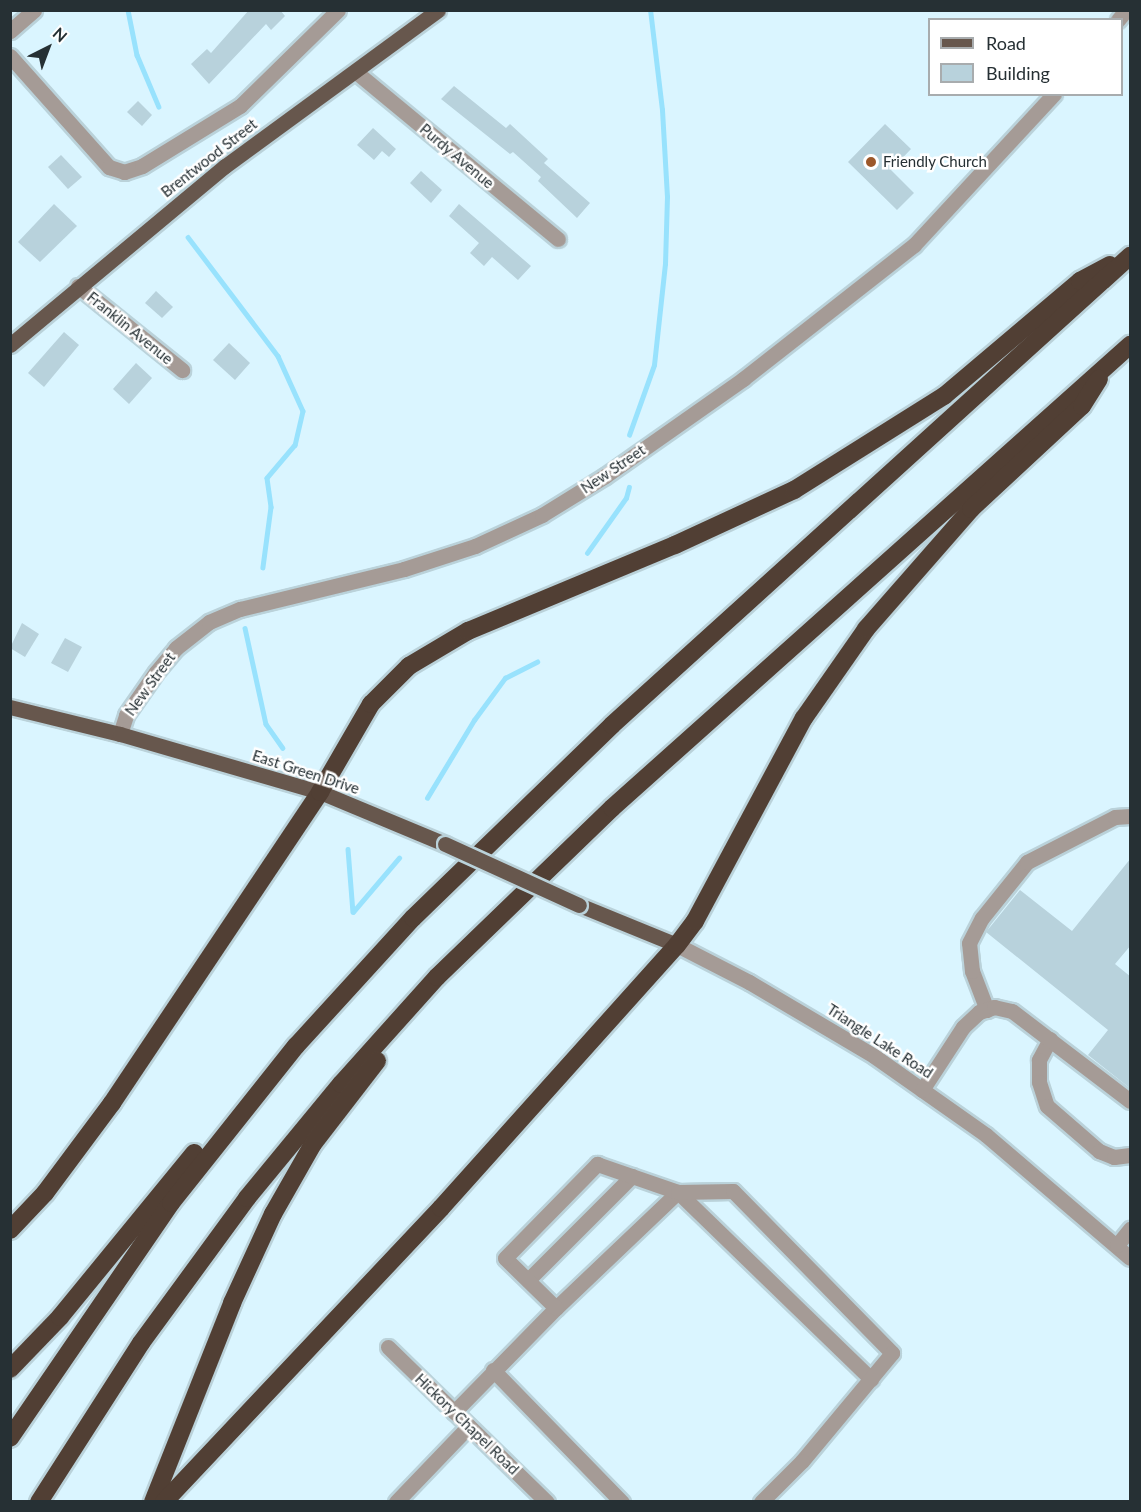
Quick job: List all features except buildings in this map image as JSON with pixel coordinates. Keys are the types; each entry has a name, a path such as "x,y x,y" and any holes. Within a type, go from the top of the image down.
{"highway":[{"path":"10,1230 45,1193 112,1103 320,792 371,704 426,655 507,613 675,545 794,490 944,396 1080,280 1131,255"},
{"path":"10,1438 171,1203 296,1046 398,934 512,819 1131,255"},
{"path":"39,1502 141,1343 241,1207 340,1084 437,977 612,808 1131,345"},
{"path":"164,1502 441,1208 677,945 695,921 804,718 866,629 971,508 1082,406 1110,362"},
{"path":"153,1502 232,1303 278,1205 313,1144 408,1024 437,977"},
{"path":"10,1369 89,1282 261,1072 296,1046"}],"main road":[{"name":"Brentwood Street","path":"10,345 78,286 225,166 438,10"},
{"name":"East Green Drive","path":"10,707 120,734 320,792 445,844 579,905"},
{"name":"Triangle Lake Road","path":"579,905 677,945"}],"street":[{"path":"10,31 34,10"},
{"path":"10,56 109,167 124,172 142,166 240,106 338,10"},
{"name":"Purdy Avenue","path":"356,72 558,239"},
{"name":"New Street","path":"120,734 126,715 156,672 176,648 209,622 240,609 404,569 475,546 542,515 605,476 743,379 914,245 1052,96"},
{"name":"Franklin Avenue","path":"78,286 182,370"},
{"path":"987,1010 972,971 969,943 982,918 1027,862 1115,817 1131,816"},
{"name":"Triangle Lake Road","path":"677,945 749,982 874,1056 986,1135 1131,1258"},
{"path":"922,1090 963,1027 987,1010 1012,1011 1131,1101"},
{"path":"1050,1039 1039,1060 1039,1082 1047,1106 1099,1151 1114,1157 1131,1155"},
{"path":"556,1308 505,1258 597,1164 678,1192 733,1191 892,1353 802,1461 761,1502"},
{"path":"528,1280 632,1176"},
{"path":"454,1412 556,1308 678,1192"},
{"path":"678,1192 871,1379"},
{"path":"1117,1245 1131,1229"},
{"name":"Hickory Chapel Road","path":"388,1347 547,1502"},
{"path":"493,1370 622,1502"},
{"path":"406,1498 469,1426"}],"waterway":[{"path":"128,10 137,55 159,107"},
{"path":"629,435 654,365 665,264 667,197 662,110 650,10"},
{"path":"188,237 278,356 303,411 295,445 267,478 271,507 263,567"},
{"path":"587,553 626,498 629,487"},
{"path":"245,628 266,724 283,748"},
{"path":"427,798 474,720 505,678 537,662"},
{"path":"348,849 353,912"},
{"path":"353,912 399,858"}],"place":[{"name":"Friendly Church","path":"871,162"}]}
